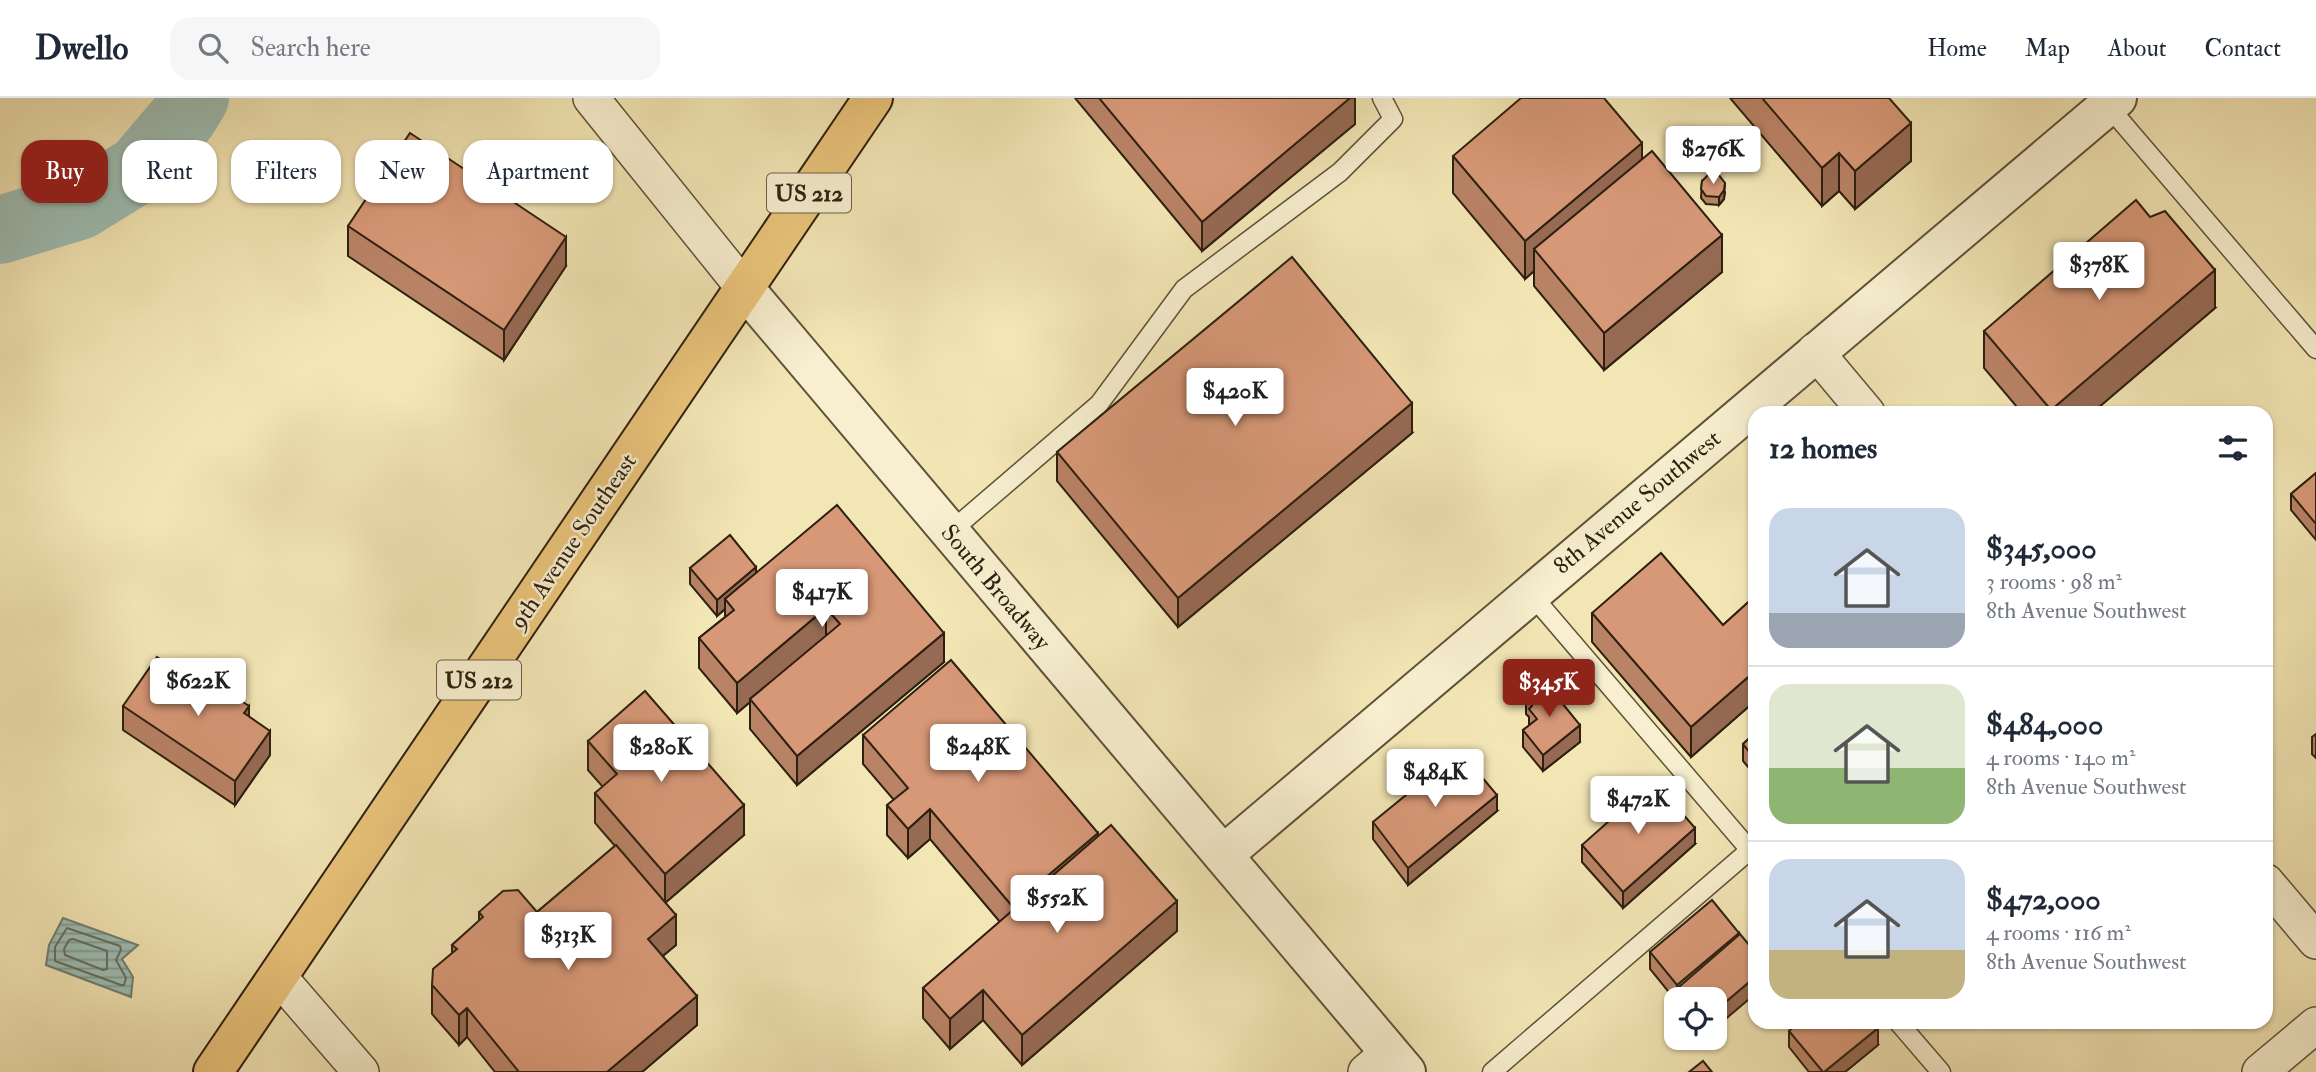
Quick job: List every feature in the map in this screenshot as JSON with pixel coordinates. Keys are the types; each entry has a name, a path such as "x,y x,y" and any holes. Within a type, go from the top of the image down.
{"main road":[{"name":"US 212","path":"744,288 873,98"},
{"name":"9th Avenue Southeast","path":"213,1072 744,288"}],"street":[{"name":"South Broadway","path":"591,98 744,288 1223,855 1387,1066"},
{"name":"8th Avenue Southwest","path":"1750,406 2113,102"},
{"path":"1815,351 1861,406"},
{"name":"8th Avenue Southwest","path":"1223,855 1748,408"},
{"path":"2273,891 2316,941"},
{"path":"278,976 361,1072"},
{"path":"2260,1072 2316,1025"}],"lane":[{"path":"950,532 1099,404 1184,289 1340,172 1376,137 1393,119 1382,98"},
{"path":"2113,102 2316,349"},
{"path":"1530,593 1748,847"},
{"path":"1492,1072 1748,857"},
{"path":"1904,1029 1941,1072"}],"water":[{"path":"63,918 138,945 122,959 133,977 131,997 46,965 49,945"}],"building":[{"path":"1099,98 1350,98 1202,222"},
{"path":"1521,98 1604,98 1642,143 1525,241 1453,156"},
{"path":"1762,98 1889,98 1911,123 1855,171 1839,153 1822,168"},
{"path":"410,133 420,140 405,140"},
{"path":"1652,151 1722,235 1604,333 1534,249"},
{"path":"449,159 463,168 463,203 515,203 566,237 504,330 348,226 363,203 449,203"},
{"path":"1710,173 1718,174 1725,183 1719,197 1706,196 1701,189 1702,181"},
{"path":"2136,200 2150,217 2165,211 2215,270 2056,406 2048,406 1984,331"},
{"path":"1292,257 1412,403 1178,598 1057,452"},
{"path":"2316,473 2316,524 2291,494"},
{"path":"837,505 944,633 797,756 750,699 840,624 826,608 737,683 699,638 734,610 725,599"},
{"path":"730,535 756,567 717,600 690,568"},
{"path":"1661,553 1723,625 1748,602 1748,677 1691,727 1592,613"},
{"path":"157,657 215,696 221,688 249,706 244,713 270,731 235,781 123,706"},
{"path":"951,660 1098,833 1012,906 930,809 908,829 887,805 908,788 863,735"},
{"path":"1545,682 1580,725 1543,755 1523,730 1537,719 1529,709 1532,706 1526,698"},
{"path":"645,691 744,805 665,874 595,793 617,774 588,741"},
{"path":"1460,751 1497,795 1408,868 1373,822"},
{"path":"1654,781 1695,828 1623,892 1582,845"},
{"path":"1111,825 1177,901 1022,1035 983,990 950,1019 923,988"},
{"path":"616,845 676,915 648,939 697,996 607,1072 519,1072 467,1008 459,1015 432,985 433,969 457,949 452,945 483,917 479,912 503,891 518,890 537,912"},
{"path":"1712,900 1739,933 1677,985 1650,952"},
{"path":"1740,934 1748,944 1748,983 1727,1001 1727,987 1679,987"},
{"path":"1791,1029 1877,1029 1824,1072 1789,1031"},
{"path":"1703,1061 1712,1072 1689,1072"}],"waterway":[{"path":"0,230 79,206 139,169 184,116 195,98"}]}
